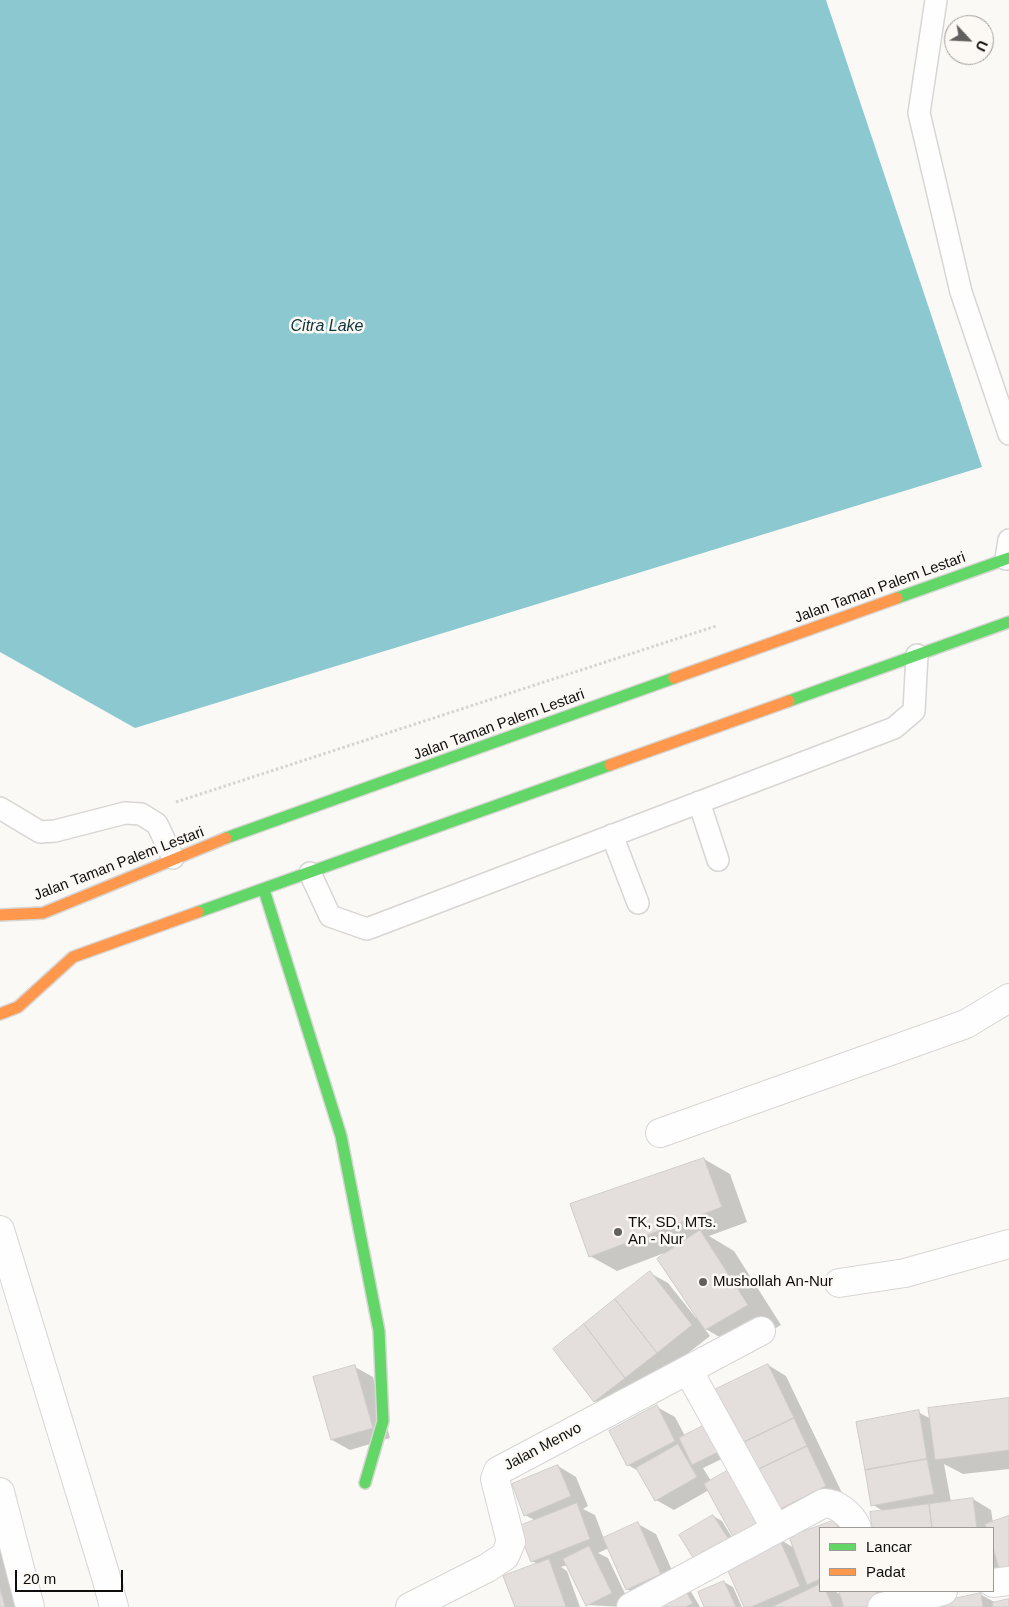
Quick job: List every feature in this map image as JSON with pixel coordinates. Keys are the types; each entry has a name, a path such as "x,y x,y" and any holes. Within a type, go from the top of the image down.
{"street":[{"name":"Jalan Taman Palem Lestari","path":"0,915 43,913 173,858 1008,552"},
{"path":"0,1014 18,1007 73,957 1009,622"},
{"path":"264,890 341,1136 379,1331 383,1422 365,1483"},
{"path":"660,1134 966,1024 1009,998"},
{"path":"0,1230 114,1607"},
{"path":"839,1283 905,1272 1009,1244"},
{"name":"Jalan Menvo","path":"410,1607 487,1568 505,1556 511,1542 495,1479 498,1471 761,1332"},
{"path":"688,1370 776,1529"},
{"path":"0,1492 30,1607"},
{"path":"631,1607 824,1503 829,1503 842,1509 856,1527"},
{"path":"994,1583 1009,1581"},
{"path":"878,1592 882,1607 939,1592"}],"lane":[{"path":"936,0 919,113 961,292 1009,434"},
{"path":"310,873 330,916 367,929 894,728 914,710 917,654"},
{"path":"699,802 718,860"},
{"path":"0,808 40,832 54,831 125,813 141,814 157,824 173,858"},
{"path":"612,835 638,903"}],"path":[{"path":"141,814 717,626"}],"water":[{"name":"Citra Lake","path":"0,0 826,0 982,467 135,728 0,652"}],"building":[{"name":"TK, SD, MTs. An - Nur","path":"704,1158 722,1207 589,1257 570,1204"},
{"name":"Mushollah An-Nur","path":"700,1230 748,1305 705,1330 657,1259"},
{"path":"650,1271 692,1325 657,1353 615,1299"},
{"path":"615,1299 657,1353 625,1378 584,1324"},
{"path":"584,1324 625,1378 594,1402 553,1349"},
{"path":"768,1364 794,1418 738,1445 712,1391"},
{"path":"355,1365 373,1428 331,1440 313,1377"},
{"path":"1009,1398 1009,1450 935,1460 928,1408"},
{"path":"657,1405 675,1441 627,1466 609,1431"},
{"path":"919,1410 927,1459 865,1470 856,1422"},
{"path":"794,1418 807,1446 751,1473 738,1445"},
{"path":"707,1424 720,1451 692,1465 679,1438"},
{"path":"678,1444 697,1477 655,1501 636,1468"},
{"path":"807,1446 826,1486 770,1514 751,1473"},
{"path":"927,1459 934,1494 871,1506 865,1470"},
{"path":"558,1465 571,1496 524,1516 512,1484"},
{"path":"736,1466 768,1527 737,1544 704,1484"},
{"path":"973,1498 977,1527 932,1527 929,1504"},
{"path":"577,1503 590,1539 531,1562 517,1527"},
{"path":"929,1504 932,1527 872,1527 870,1512"},
{"path":"713,1515 731,1543 697,1564 679,1535"},
{"path":"1009,1516 1009,1573 1001,1575 994,1551 994,1527 986,1527 985,1524"},
{"path":"835,1520 838,1527 819,1527 819,1579 807,1585 789,1537"},
{"path":"638,1522 661,1574 626,1590 603,1538"},
{"path":"779,1538 800,1586 751,1607 744,1607 724,1562"},
{"path":"589,1546 612,1593 586,1606 563,1559"},
{"path":"549,1559 566,1607 515,1607 503,1576"},
{"path":"724,1581 736,1607 704,1607 698,1592"},
{"path":"681,1584 693,1603 686,1607 642,1607"},
{"path":"819,1584 819,1592 826,1592 833,1607 772,1607"},
{"path":"0,1588 5,1607 0,1607"},
{"path":"839,1592 876,1592 880,1603 869,1607 844,1607"},
{"path":"981,1593 983,1607 915,1607"},
{"path":"1009,1599 1009,1607 993,1607 992,1603"}],"traffic: fast":[{"path":"897,598 1009,558"},
{"path":"789,701 1009,622"},
{"path":"226,838 674,678"},
{"path":"198,912 610,765"},
{"path":"264,890 341,1136 379,1331 383,1421 365,1483"}],"traffic: slow":[{"path":"674,678 897,598"},
{"path":"610,765 789,701"},
{"path":"0,915 43,913 226,838"},
{"path":"0,1014 18,1007 73,957 198,912"}],"place":[{"name":"TK, SD, MTs. An - Nur","path":"618,1232"},
{"name":"Mushollah An-Nur","path":"703,1282"}]}
